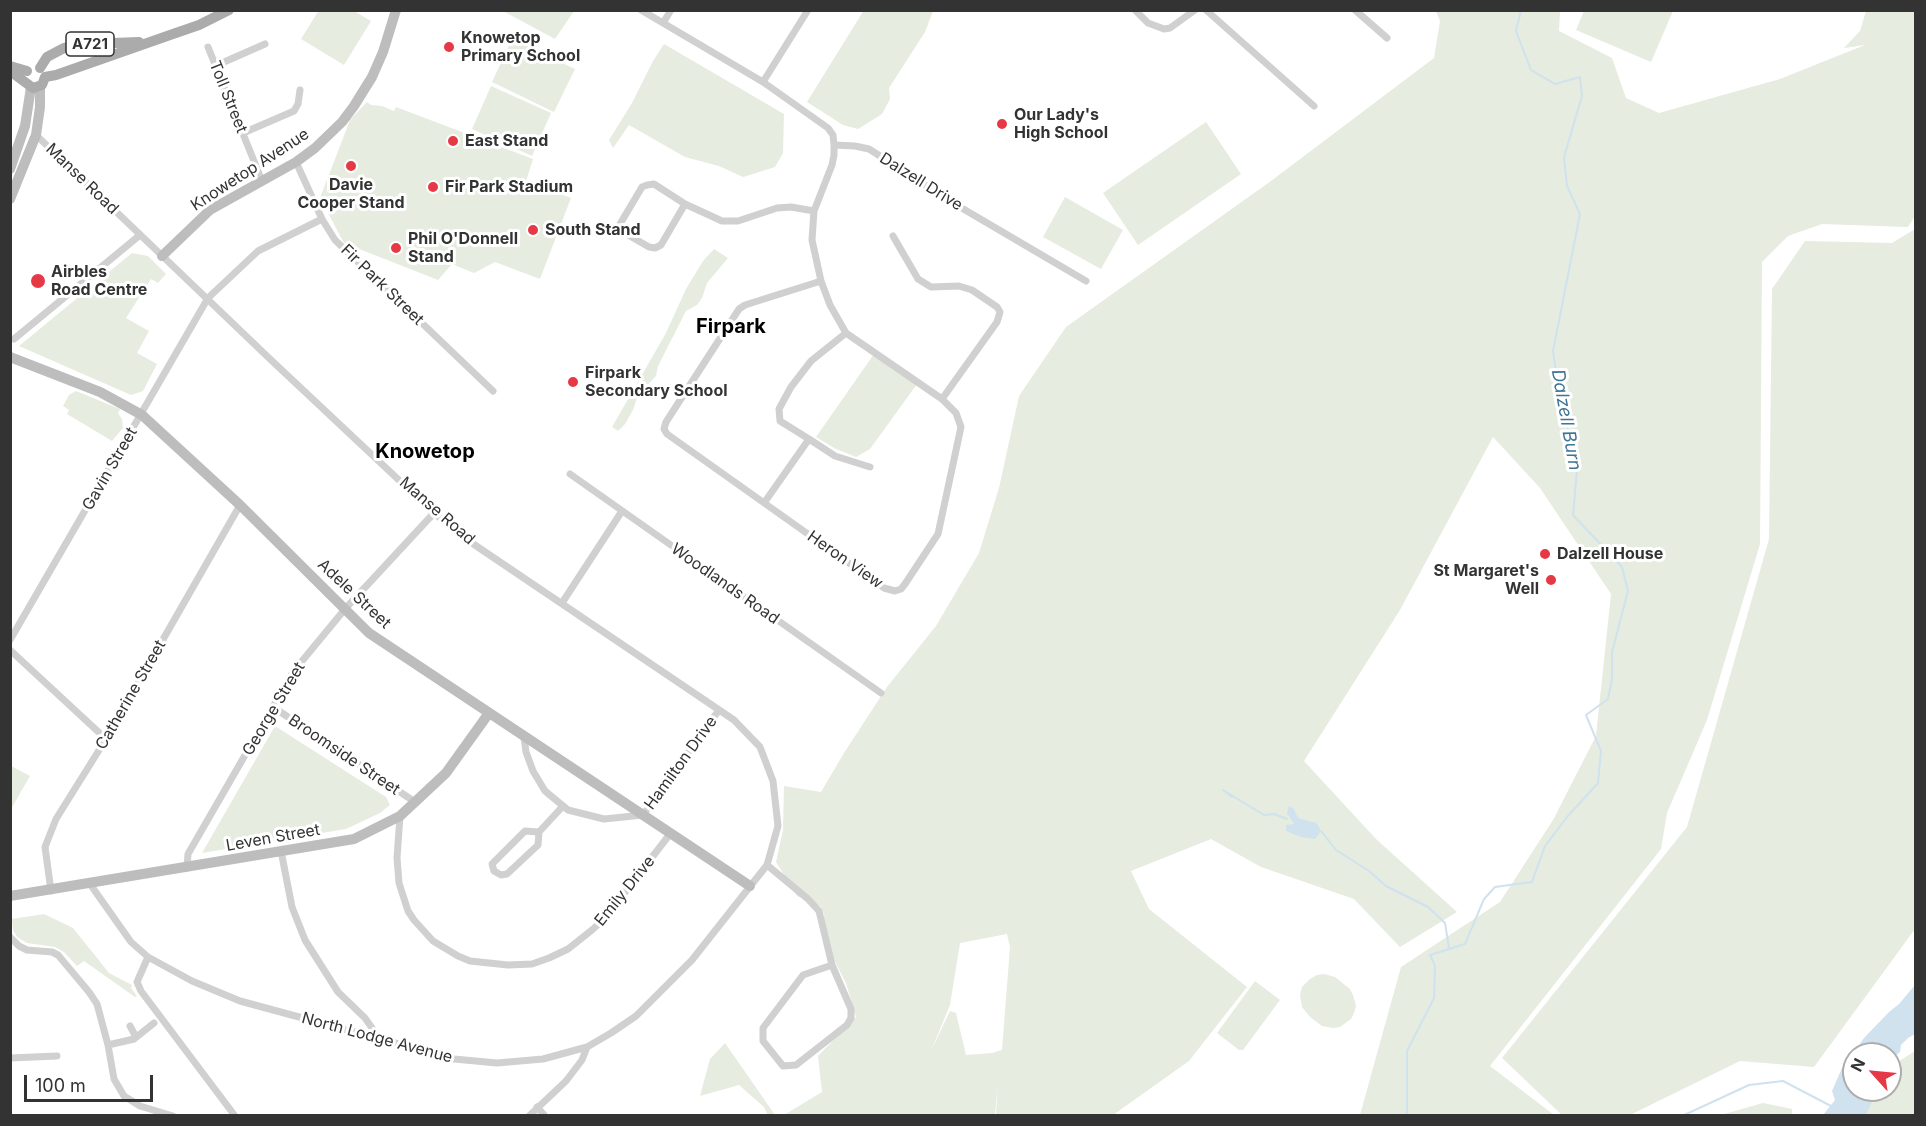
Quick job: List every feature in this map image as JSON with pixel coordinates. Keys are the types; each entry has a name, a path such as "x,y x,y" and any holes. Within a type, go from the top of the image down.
{"main road":[{"name":"A721","path":"10,66 35,78 56,75 199,25 229,10"},
{"name":"A721","path":"35,78 47,57 64,48 85,44 148,42"},
{"path":"10,71 35,78"}],"street":[{"name":"Knowetop Avenue","path":"162,256 210,210 296,162 327,137 354,106 370,80 383,52 396,10"},
{"path":"641,10 763,82 828,128 833,135 834,145"},
{"path":"663,23 671,10"},
{"path":"763,82 808,10"},
{"path":"1135,10 1148,23 1164,29 1170,28 1195,10"},
{"path":"1206,10 1314,106"},
{"path":"1355,10 1388,39"},
{"path":"215,66 265,44"},
{"name":"Toll Street","path":"208,47 262,181"},
{"path":"10,199 36,135 40,107 35,78"},
{"path":"10,169 25,126 35,78"},
{"path":"243,133 294,111 298,104 300,90"},
{"name":"Manse Road","path":"36,135 434,513 463,537 734,720 760,747 773,781 778,826 766,866 750,886"},
{"name":"Heron View","path":"820,281 739,309 666,422 664,429 667,434 884,588 890,591 901,589 938,534 961,427 956,413 942,399 846,333 830,305 820,281 812,240 814,211 832,165 834,145"},
{"name":"Dalzell Drive","path":"834,145 869,149 960,207 1086,282"},
{"name":"Fir Park Street","path":"296,162 330,233 493,391"},
{"path":"685,204 661,245 655,248 649,247 620,228 620,224 642,187 654,184 685,204 722,221 738,221 777,208 791,207 814,211"},
{"name":"Gavin Street","path":"10,640 208,298 258,251 322,219"},
{"path":"14,339 140,235"},
{"path":"893,236 918,279 931,286 959,286 972,290 1000,312 997,322 942,399"},
{"path":"846,333 811,361 791,387 778,409 780,421 835,456 870,467"},
{"name":"Adele Street","path":"10,357 100,392 142,415 240,505 369,633 750,886"},
{"path":"764,503 809,439"},
{"name":"Woodlands Road","path":"570,474 880,693"},
{"name":"Catherine Street","path":"51,891 45,847 57,819 106,739 240,505"},
{"path":"562,603 622,511"},
{"name":"George Street","path":"187,868 188,854 293,672 345,609 434,513"},
{"path":"10,650 106,739"},
{"name":"Broomside Street","path":"273,707 415,802"},
{"name":"Hamilton Drive","path":"643,815 719,710"},
{"name":"Leven Street","path":"10,896 354,839 400,816 415,802 446,773 489,713"},
{"path":"524,736 526,752 539,781 545,791 568,810 604,819 643,815"},
{"path":"539,832 525,831 492,864 494,872 501,876 507,874 538,845 539,832 563,806"},
{"name":"Emily Drive","path":"400,816 397,858 399,883 408,910 418,925 433,941 458,956 470,961 508,965 532,964 549,958 568,949 592,930 670,834"},
{"path":"281,851 292,907 305,940 338,992 365,1018 379,1038"},
{"path":"766,866 808,899 819,911 832,965 851,1009 847,1025 796,1065 783,1066 763,1041 763,1028 803,975 832,965"},
{"name":"North Lodge Avenue","path":"90,884 131,942 148,957 192,981 240,1001 454,1059 497,1063 543,1059 587,1047 636,1016 692,960 750,886"},
{"path":"10,937 27,950 52,952 58,955 97,1004 114,1079 124,1096 140,1106 173,1116"},
{"path":"148,957 137,982 141,991 235,1116"},
{"path":"108,1045 126,1042 154,1023"},
{"path":"130,1026 136,1037"},
{"path":"529,1116 566,1081 582,1060 587,1047"},
{"path":"10,1058 57,1056"},
{"path":"537,1107 544,1116"}],"shaded area":[{"path":"319,10 354,11 371,21 344,65 301,39"},
{"path":"864,10 933,11 925,32 889,88 890,99 882,114 858,129 843,125 807,102"},
{"path":"1584,10 1673,11 1651,62 1576,30"},
{"path":"503,11 574,11 555,39"},
{"path":"1436,11 1560,11 1559,31 1612,58 1626,98 1659,113 1780,79 1865,45 1844,48 1860,31 1866,11 1915,11 1915,216 1908,227 1822,224 1788,236 1762,262 1760,544 1707,720 1667,813 1661,849 1490,1066 1554,1115 1360,1115 1401,967 1500,902 1553,820 1596,736 1611,594 1540,488 1493,437 1400,610 1304,761 1376,839 1457,912 1400,947 1354,899 1261,867 1211,839 1131,871 1149,909 1247,987 1189,1061 1113,1115 996,1115 998,1082 995,1115 784,1115 822,1092 818,1056 856,1017 846,983 823,939 824,914 820,906 797,896 776,862 783,830 784,786 821,792 887,687 936,626 979,553 999,488 1019,396 1066,327 1271,181 1434,58 1440,21","holes":["1007,934 1010,947 1002,1050 966,1055 956,1013 950,1011 931,1051 950,1005 960,943"]},
{"path":"512,39 575,69 554,112 492,82"},
{"path":"664,44 784,114 783,153 775,167 743,177 719,166 685,157 629,125 613,148 609,140"},
{"path":"491,86 551,113 532,156 472,129"},
{"name":"Fir Park Stadium","path":"367,102 394,111 396,107 533,159 526,181 571,198 540,279 495,262 474,273 452,264 438,280 344,243 320,198 350,120"},
{"path":"1206,122 1241,174 1138,245 1103,193"},
{"path":"1065,197 1123,230 1101,269 1043,237"},
{"path":"1915,229 1915,929 1814,1067 1740,1061 1630,1115 1562,1115 1502,1058 1687,827 1769,539 1772,289 1805,241 1892,243"},
{"path":"714,249 728,258 707,283 697,305 686,311 658,366 656,376 638,395 633,410 618,431 612,427 666,333 686,289 703,261"},
{"path":"132,253 148,256 166,274 158,283 151,279 126,318 149,331 137,353 157,364 143,391 131,395 19,346"},
{"path":"874,354 917,384 870,449 856,457 816,437"},
{"path":"76,391 120,409 118,413 122,419 123,428 112,441 67,414 69,410 63,406 69,395"},
{"path":"275,726 386,797 390,805 380,813 346,829 202,853"},
{"path":"11,766 30,776 11,809"},
{"path":"44,914 73,928 109,973 132,985 131,988 137,996 135,997 84,961 77,966 64,952 55,947 27,943 17,937 13,930 12,919"},
{"path":"1317,975 1335,977 1350,989 1353,995 1356,1006 1354,1013 1351,1019 1340,1027 1322,1026 1302,1007 1300,995 1302,987"},
{"path":"1255,981 1280,1000 1243,1050 1239,1050 1217,1033"},
{"path":"725,1043 775,1115 768,1115 764,1107 739,1085 700,1096 710,1059"},
{"path":"1915,1051 1915,1115 1865,1116 1871,1102 1902,1102 1902,1059"},
{"path":"1763,1103 1792,1109 1792,1115 1721,1115"}],"water":[{"path":"1289,806 1294,809 1298,818 1317,823 1321,831 1315,839 1286,831 1286,825 1294,824 1287,813"},
{"path":"1915,985 1915,1034 1902,1044 1902,1042 1861,1042 1889,1012"},
{"path":"1842,1068 1842,1102 1872,1102 1866,1115 1823,1115 1835,1100 1832,1091"}],"waterway":[{"name":"Dalzell Burn","path":"1407,1116 1407,1051 1434,998 1435,966 1430,955 1465,944 1484,899 1495,887 1532,882 1545,846 1567,817 1598,783 1601,751 1586,715 1608,699 1612,679 1612,652 1628,591 1622,567 1573,515 1577,470 1559,393 1553,351 1580,214 1567,186 1564,157 1582,96 1580,77 1555,84 1531,70 1516,31 1521,10"},
{"path":"1232,797 1223,790 1264,815 1274,814 1287,819"},
{"path":"1321,831 1336,850 1369,871 1386,886 1428,907 1445,923 1449,948"},
{"name":"Dalzell Burn","path":"1682,1116 1749,1085 1783,1081 1831,1106"}],"place":[{"name":"Knowetop Primary School","path":"449,47"},
{"name":"Our Lady's High School","path":"1002,124"},
{"name":"East Stand","path":"453,141"},
{"name":"Davie Cooper Stand","path":"351,166"},
{"name":"Fir Park Stadium","path":"433,187"},
{"name":"South Stand","path":"533,230"},
{"name":"Phil O'Donnell Stand","path":"396,248"},
{"name":"Airbles Road Centre","path":"38,281"},
{"name":"Firpark Secondary School","path":"573,382"},
{"name":"Dalzell House","path":"1545,554"},
{"name":"St Margaret's Well","path":"1551,580"}],"district":[{"name":"Firpark","path":"731,327"},
{"name":"Knowetop","path":"425,452"}]}
